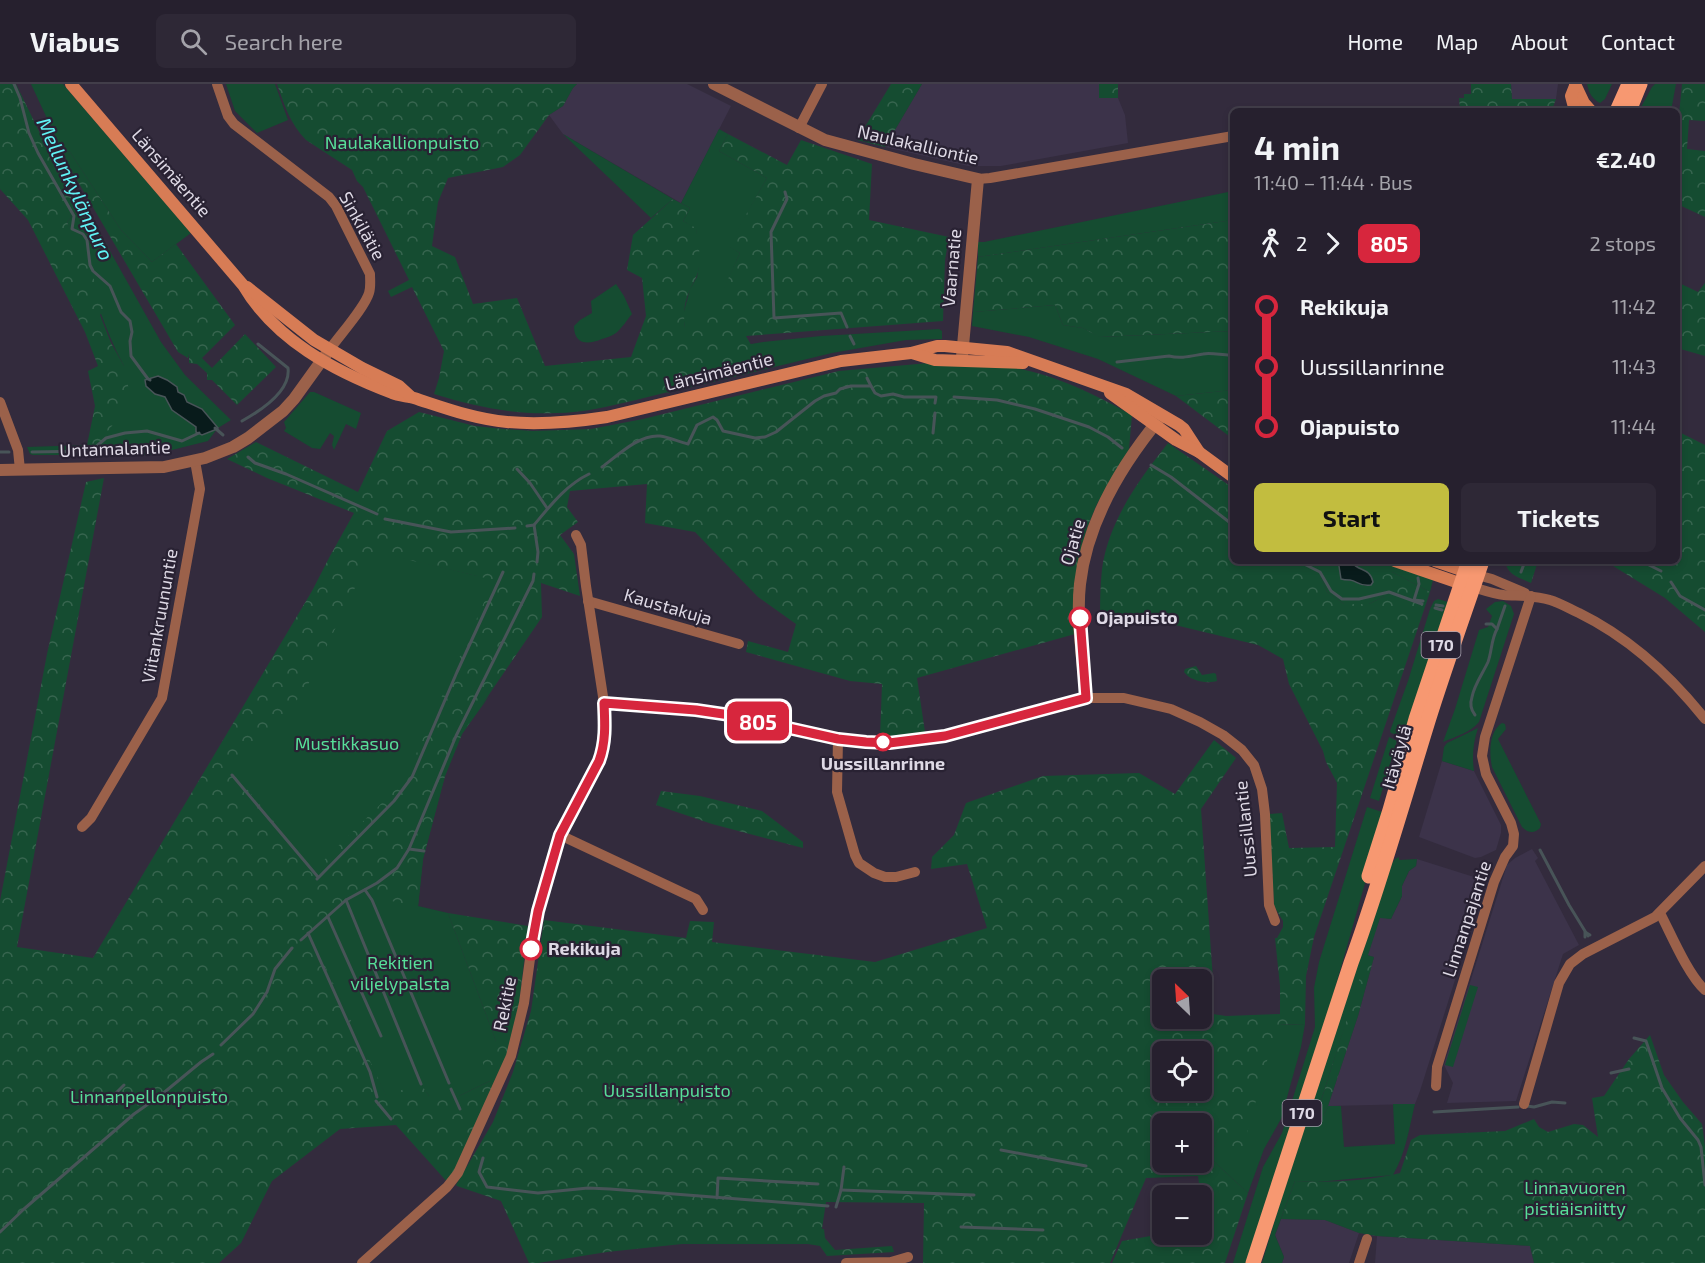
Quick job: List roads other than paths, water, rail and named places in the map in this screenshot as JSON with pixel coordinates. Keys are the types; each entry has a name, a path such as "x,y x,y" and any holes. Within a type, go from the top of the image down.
{"main road":[{"name":"Länsimäentie","path":"71,84 273,323 322,361 394,394 464,414 493,414 535,422 574,422 607,417 842,361 911,353 937,346 963,353 1007,352 1126,394 1159,419 1184,429 1199,452 1230,475"},
{"path":"1618,108 1629,84"},
{"path":"1630,108 1640,84"},
{"path":"1574,108 1571,96 1575,85"},
{"path":"1575,85 1588,108"},
{"name":"Länsimäentie","path":"243,285 257,293 298,328 362,368 399,386 412,398"},
{"path":"1414,564 1471,573"},
{"path":"1444,564 1471,573"},
{"name":"Itäväylä","path":"1253,1263 1351,963 1360,906 1416,718 1471,573"}],"street":[{"name":"Sinkilätie","path":"217,84 228,116 234,124 329,197 336,206 370,274 371,284 365,302 330,349"},
{"name":"Naulakalliontie","path":"714,84 799,128 840,144 978,179 1230,137"},
{"path":"799,128 822,84"},
{"name":"Vaarnatie","path":"963,353 978,179"},
{"name":"Untamalantie","path":"0,470 164,467 195,461 233,447 270,422 294,399 330,349"},
{"path":"0,402 18,450 20,470"},
{"name":"Ojatie","path":"1086,698 1079,603 1084,562 1096,523 1113,488 1141,442 1159,419"},
{"name":"Viitankruununtie","path":"81,827 91,818 162,698 200,489 195,461"},
{"name":"Rekitie","path":"362,1263 453,1181 483,1120 513,1047 524,1004 538,911 560,835 599,761 603,748 604,703 581,544 576,536"},
{"path":"1471,573 1502,594 1551,600 1593,620 1655,663 1705,719"},
{"name":"Linnanpajantie","path":"1436,1086 1437,1067 1497,875 1513,846 1514,834 1511,824 1486,774 1482,756 1485,737 1531,596"},
{"name":"Kaustakuja","path":"588,601 739,644"},
{"name":"Uussillantie","path":"604,703 708,711 838,739 889,743 945,736 1086,698 1124,698 1171,709 1223,735 1250,759 1259,776 1262,789 1269,905 1275,921"},
{"path":"838,739 837,792 855,855 860,863 874,873 885,877 896,877 915,872"},
{"path":"560,835 696,899 704,910"},
{"path":"1524,1104 1559,983 1567,969 1583,954 1655,917 1705,866"},
{"path":"1660,913 1688,966 1705,990"},
{"path":"1359,1263 1367,1239"},
{"path":"846,1263 891,1262 908,1257"}],"waterway":[{"name":"Mellunkylänpuro","path":"14,84 29,133 38,153 74,216 72,229 83,234 87,240 90,265 93,271 110,286 121,312 130,321 131,356 150,380"},
{"path":"785,192 787,199 771,232 774,318 841,313 847,327"},
{"path":"850,336 854,344"},
{"path":"242,421 273,399 285,385 288,376 288,368 258,344"},
{"path":"1117,362 1169,356 1230,355"},
{"path":"867,378 871,386"},
{"name":"Mellunkylänpuro","path":"602,467 644,438 660,436 688,444 697,425 713,417 723,431 755,438 765,437 776,432 815,401 851,386 871,386 875,393 881,396 893,394 904,397 936,397 935,403"},
{"name":"Mellunkylänpuro","path":"954,397 997,400 1035,409 1089,427 1122,448"},
{"path":"933,433 935,413"},
{"name":"Mellunkylänpuro","path":"215,428 223,435"},
{"path":"32,452 91,451 106,438 125,433 147,431 182,441 199,433"},
{"path":"0,452 9,452"},
{"name":"Mellunkylänpuro","path":"248,457 255,463 286,474 377,514"},
{"name":"Mellunkylänpuro","path":"1151,465 1171,477 1230,523"},
{"path":"517,469 547,508"},
{"name":"Mellunkylänpuro","path":"527,526 534,525 566,490 589,474"},
{"name":"Mellunkylänpuro","path":"385,519 451,532 515,528"},
{"path":"534,525 538,552 537,562"},
{"name":"Mellunkylänpuro","path":"1304,564 1320,572 1331,591 1342,599 1359,599 1389,592 1422,604"},
{"name":"Mellunkylänpuro","path":"1521,572 1524,564"},
{"name":"Mellunkylänpuro","path":"1647,564 1661,571"},
{"path":"317,879 394,801 412,777 503,572"},
{"path":"301,940 346,900 377,883 397,868 409,849 456,736 533,581 534,574"},
{"path":"1418,578 1419,584 1414,600 1423,601"},
{"name":"Mellunkylänpuro","path":"1671,582 1680,596 1705,610"},
{"name":"Mellunkylänpuro","path":"1436,605 1443,606"},
{"name":"Mellunkylänpuro","path":"1497,629 1505,606"},
{"name":"Mellunkylänpuro","path":"1435,608 1442,610"},
{"name":"Mellunkylänpuro","path":"1475,715 1471,699 1488,662 1497,629 1492,624 1486,624"},
{"path":"232,775 318,877"},
{"path":"409,849 424,851"},
{"name":"Mellunkylänpuro","path":"1540,850 1588,936"},
{"path":"365,890 372,900 449,1083"},
{"path":"346,900 421,1084"},
{"path":"328,917 381,1036"},
{"name":"Mellunkylänpuro","path":"1585,937 1585,932 1590,935"},
{"path":"308,933 370,1072 377,1097"},
{"path":"221,1045 253,1014 267,992 275,969 292,948"},
{"name":"Mellunkylänpuro","path":"1634,1038 1646,1041 1662,1088 1680,1118 1698,1140 1701,1147 1705,1185"},
{"path":"0,1232 134,1114 213,1054"},
{"path":"1611,1073 1629,1069"},
{"path":"112,1097 124,1085"},
{"path":"451,1089 460,1109"},
{"path":"98,1096 115,1100"},
{"path":"376,1101 391,1119"},
{"path":"1527,1106 1534,1107 1552,1102 1565,1103"},
{"path":"1434,1112 1518,1107"},
{"path":"1001,1150 1086,1166"},
{"path":"483,1158 479,1172 487,1187 538,1193 588,1188 610,1189 828,1206"},
{"path":"836,1207 844,1167"},
{"path":"717,1198 718,1178 818,1184"},
{"path":"841,1190 974,1195"},
{"path":"961,1227 1043,1230"}],"place":[{"name":"Ojapuisto","path":"1080,618"},
{"name":"Uussillanrinne","path":"883,742"},
{"name":"Rekikuja","path":"531,949"}],"park label":[{"name":"Naulakallionpuisto","path":"402,143"},
{"name":"Mustikkasuo","path":"347,744"},
{"name":"Rekitien viljelypalsta","path":"400,973"},
{"name":"Uussillanpuisto","path":"667,1091"},
{"name":"Linnanpellonpuisto","path":"149,1097"},
{"name":"Linnavuoren pistiäisniitty","path":"1575,1198"}]}
